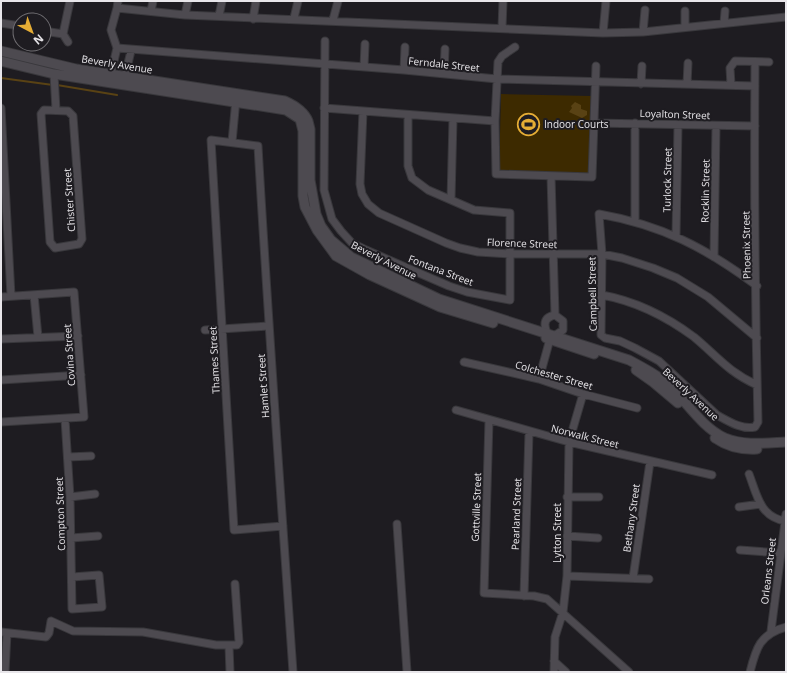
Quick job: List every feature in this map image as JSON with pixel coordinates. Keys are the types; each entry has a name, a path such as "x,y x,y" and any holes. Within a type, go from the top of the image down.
{"street":[{"path":"68,42 63,34 70,1"},
{"path":"151,11 153,1"},
{"path":"185,15 188,1"},
{"path":"219,16 222,1"},
{"path":"253,19 256,1"},
{"path":"294,18 298,1"},
{"path":"334,20 338,1"},
{"path":"502,28 503,1"},
{"path":"603,33 606,1"},
{"path":"110,78 116,48 111,30 117,4 151,11 185,15 253,19 294,18 603,33 643,32 724,22 786,17"},
{"path":"643,32 645,10"},
{"path":"685,27 686,11"},
{"path":"724,22 725,11"},
{"path":"1,22 12,24"},
{"path":"52,32 63,34"},
{"path":"325,41 324,108 408,116 495,121"},
{"path":"364,67 365,44"},
{"path":"404,70 405,46"},
{"path":"515,47 502,56 498,62 495,121 496,174 592,177 596,66"},
{"name":"Ferndale Street","path":"116,48 131,51 324,63 497,79 755,86"},
{"path":"444,73 445,49"},
{"name":"Beverly Avenue","path":"1,51 124,81 236,98 285,101 295,106 306,115 310,129 310,180 312,200 322,226 331,240 341,250 363,263 439,299 629,360 653,374 670,387 716,433 726,438 750,444 786,442"},
{"path":"124,81 131,51"},
{"name":"Beverly Avenue","path":"1,61 54,77 110,78"},
{"path":"731,85 730,68 733,63 739,61 769,62"},
{"name":"Phoenix Street","path":"755,62 758,422 755,427"},
{"path":"687,84 688,63"},
{"path":"641,84 642,66"},
{"path":"54,77 56,110"},
{"path":"232,142 236,98"},
{"path":"2,106 11,296"},
{"name":"Fontana Street","path":"324,108 324,190 332,219 352,243 450,286 467,292 507,300 512,297 510,214 474,210 452,200"},
{"name":"Chister Street","path":"44,110 56,110 68,111 74,116 82,236 79,244 55,248 50,244 41,114 44,110"},
{"name":"Florence Street","path":"363,111 360,184 362,194 368,204 379,213 446,243 478,252 512,254 602,254 622,258 677,278 708,297 757,338"},
{"path":"408,116 408,166 412,178 428,190 452,200 453,119"},
{"name":"Loyalton Street","path":"594,123 755,126"},
{"path":"635,123 635,221 676,236 714,257 757,286"},
{"name":"Turlock Street","path":"676,236 678,125"},
{"name":"Rocklin Street","path":"714,257 716,126"},
{"name":"Hamlet Street","path":"211,140 258,146 268,326 293,672"},
{"name":"Thames Street","path":"211,140 234,530 283,526"},
{"path":"552,176 555,315"},
{"name":"Campbell Street","path":"635,221 599,214 602,254 601,335 605,338 625,343 659,361 717,415 749,428 755,427"},
{"path":"1,251 10,251"},
{"name":"Covina Street","path":"34,295 74,292 84,417 66,419"},
{"path":"1,297 34,295 38,337"},
{"path":"602,295 629,302 663,317 694,337 730,370 757,385"},
{"path":"551,336 545,329 545,322 550,316 555,315"},
{"path":"539,379 551,336 563,330 564,326 563,321 555,315"},
{"path":"205,330 268,326"},
{"path":"1,339 78,336"},
{"name":"Beverly Avenue","path":"551,336 639,372 668,394 713,437 724,445 750,450 786,448"},
{"name":"Colchester Street","path":"464,362 539,379 583,394 637,408"},
{"path":"1,380 80,375"},
{"name":"Lytton Street","path":"554,672 556,630 563,612 567,576 569,442 583,394"},
{"name":"Norwalk Street","path":"456,410 529,432 650,462 712,475"},
{"path":"1,422 66,419"},
{"name":"Compton Street","path":"66,419 70,497 72,609 102,607 99,575 72,577"},
{"name":"Gottville Street","path":"489,420 484,593 524,596"},
{"name":"Pearland Street","path":"524,596 529,432"},
{"path":"68,457 91,456"},
{"name":"Bethany Street","path":"633,578 650,462"},
{"path":"749,474 761,504 770,517 785,518"},
{"path":"70,497 95,494"},
{"path":"567,496 599,497"},
{"path":"738,507 761,504"},
{"name":"Orleans Street","path":"771,631 785,518"},
{"path":"397,524 407,672"},
{"path":"70,538 98,536"},
{"path":"567,536 598,538"},
{"path":"740,550 780,554"},
{"path":"567,576 649,579"},
{"path":"5,672 4,632 40,638 46,637 49,633 51,621 73,631 143,632 229,646 237,645 239,642 235,584"},
{"path":"524,596 541,597 547,599 629,672"},
{"path":"750,672 754,654 771,631 786,627"},
{"path":"229,646 230,672"},
{"path":"554,661 566,672"}],"shaded area":[{"path":"501,94 591,96 589,176 499,174"},
{"path":"575,102 581,105 581,109 587,111 587,115 582,118 569,112 572,108 571,106"}],"waterway":[{"path":"1,78 53,85"},
{"path":"57,85 117,95"}],"place":[{"name":"Indoor Courts","path":"529,124"}]}
